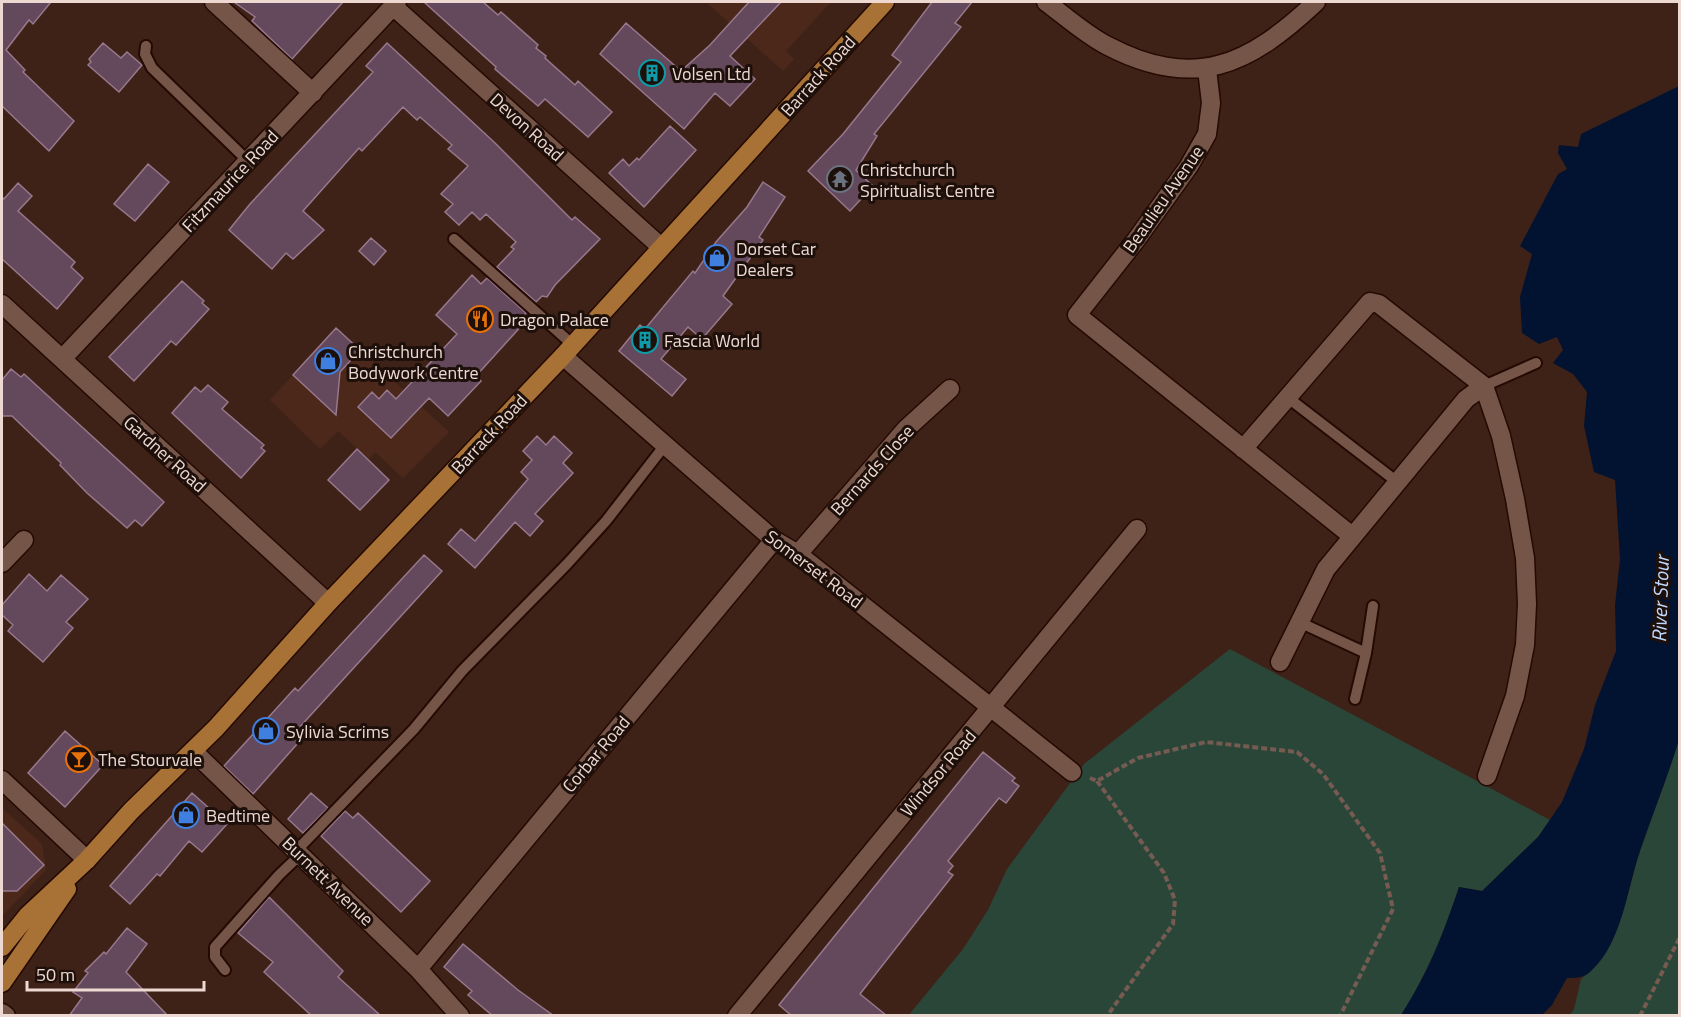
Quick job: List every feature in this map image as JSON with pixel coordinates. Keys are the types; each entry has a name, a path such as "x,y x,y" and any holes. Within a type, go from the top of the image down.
{"main road":[{"name":"Barrack Road","path":"2,947 28,915 87,860 131,811 193,751 328,603 568,350 885,2"},
{"name":"Barrack Road","path":"2,982 87,860"}],"street":[{"path":"214,2 313,93"},
{"path":"1046,2 1106,45 1154,63 1208,69 1234,61 1265,46 1316,2"},
{"name":"Fitzmaurice Road","path":"62,359 395,4"},
{"name":"Devon Road","path":"395,4 661,247"},
{"name":"Beaulieu Avenue","path":"1208,69 1211,103 1207,134 1189,166 1143,231 1077,315 1243,449"},
{"path":"1352,536 1243,449 1370,302 1379,304 1484,386 1500,435 1515,499 1525,558 1527,604 1525,645 1515,696 1487,776"},
{"name":"Gardner Road","path":"2,304 328,603"},
{"name":"Somerset Road","path":"568,350 665,445 774,540 798,554 1072,772"},
{"path":"1280,662 1326,569 1396,481 1466,399 1484,386"},
{"name":"Bernards Close","path":"798,554 906,429 951,389"},
{"name":"Windsor Road","path":"737,1016 1137,529"},
{"path":"2,563 24,540"},
{"name":"Corbar Road","path":"418,969 774,540"},
{"name":"Burnett Avenue","path":"193,751 418,969 460,1016"},
{"path":"2,780 87,860"},
{"path":"2,1013 6,1016"}],"lane":[{"path":"146,46 145,54 152,68 248,161"},
{"path":"454,239 568,350"},
{"path":"1484,386 1536,363"},
{"path":"1287,397 1396,481"},
{"path":"225,970 215,957 215,946 414,729 462,671 606,521 665,445"},
{"path":"1355,699 1366,653 1372,606"},
{"path":"1299,622 1366,653"}],"path":[{"path":"1097,781 1138,758 1206,742 1297,752 1323,774 1380,853 1394,909 1340,1016"},
{"path":"1072,772 1097,781 1164,873 1175,900 1173,924 1107,1016"},
{"path":"1640,1016 1680,937"}],"shaded area":[{"path":"706,2 831,2 786,51 794,59 783,71"},
{"path":"336,328 449,432 403,478 375,452 369,459 338,431 320,449 270,400"},
{"path":"2,808 42,844 46,870 2,916"}],"green space":[{"path":"1230,649 1550,820 1538,837 1482,891 1459,887 1434,953 1401,1015 908,1016 963,949 988,910 1007,869 1084,764"},
{"path":"1679,737 1679,1015 1569,1016 1574,1009 1581,979 1595,967 1614,937 1640,851"}],"water":[{"name":"River Stour","path":"1679,86 1680,737 1640,851 1617,930 1602,958 1592,970 1581,977 1567,978 1552,1005 1542,1015 1401,1015 1434,953 1459,887 1482,891 1538,837 1562,802 1584,749 1595,705 1616,651 1615,605 1620,559 1615,480 1594,472 1584,426 1587,392 1573,374 1553,363 1563,350 1557,337 1539,344 1522,333 1520,297 1532,254 1520,246 1558,174 1567,169 1558,153 1559,145 1578,147 1581,134"}],"building":[{"path":"2,2 51,2 33,24 29,20 6,50 25,70 23,72 74,121 49,151 2,106"},
{"path":"234,2 343,2 292,59 252,21 255,17"},
{"path":"424,2 483,2 498,15 501,12 538,45 536,48 546,56 545,58 575,85 578,81 612,112 588,137 545,99 538,106"},
{"path":"749,2 781,2 730,56 755,79 730,106 715,93 684,129 600,54 626,23 681,71 710,45"},
{"path":"932,2 972,2 955,23 961,27 874,134 877,136 856,170 873,186 850,211 808,171 843,134 901,62 892,55"},
{"path":"103,43 121,58 127,52 142,65 119,92 88,65 91,62 89,59"},
{"path":"387,43 494,142 572,220 575,217 600,239 555,285 547,297 542,296 536,302 497,267 514,249 511,247 516,242 486,214 480,220 472,212 459,225 445,212 453,204 441,194 468,166 448,149 452,145 420,117 417,120 403,107 362,151 359,148 303,211 324,230 293,259 286,253 272,269 229,230 250,204 373,72 366,66"},
{"path":"670,126 696,150 644,207 609,173 623,159 629,166 637,158 639,160"},
{"path":"148,164 169,182 135,221 114,204"},
{"path":"763,182 785,197 759,237 763,240 723,296 732,304 702,339 688,327 661,359 686,379 672,396 619,351 640,325 645,329 693,271 695,273 716,242 747,207"},
{"path":"18,183 32,196 18,211 75,262 71,267 83,278 57,309 2,259 2,197 4,199"},
{"path":"371,238 386,251 374,265 359,251"},
{"path":"472,275 481,284 487,278 526,313 520,319 524,323 476,376 481,381 448,416 429,398 391,438 358,407 372,392 379,399 387,390 396,399 457,334 436,315"},
{"path":"182,281 204,301 202,303 209,309 176,345 171,341 134,381 109,357"},
{"name":"Christchurch Bodywork Centre","path":"336,328 360,350 340,372 336,415 293,375"},
{"path":"11,369 21,377 24,374 164,502 142,526 135,520 127,528 87,493 60,465 61,463 12,416 2,416 2,380"},
{"path":"208,385 228,402 222,409 264,445 261,448 265,451 241,478 172,413 195,387 201,392"},
{"path":"537,436 546,445 554,436 572,453 563,463 573,473 535,514 543,521 530,536 515,522 475,568 448,544 461,529 475,541 528,479 521,472 532,460 523,451"},
{"path":"357,449 389,480 360,510 328,480"},
{"path":"424,555 442,571 298,729 305,735 253,794 224,766 295,688 298,691"},
{"path":"29,574 47,591 61,575 88,599 66,622 73,628 43,662 8,631 13,625 2,615 2,605"},
{"path":"65,731 103,765 65,807 28,773"},
{"path":"983,752 1015,778 1012,781 1019,786 1006,803 999,798 948,861 953,866 948,872 953,875 860,994 887,1016 792,1016 779,1005"},
{"path":"192,793 227,824 202,852 189,841 160,876 157,874 130,904 110,886"},
{"path":"311,793 328,808 303,833 288,819"},
{"path":"345,811 353,818 358,813 430,881 401,912 321,836"},
{"path":"2,823 44,865 17,891 2,891"},
{"path":"269,897 343,971 338,977 381,1016 312,1016 264,972 273,962 238,933"},
{"path":"127,928 147,944 126,972 168,1016 69,1016 82,998 73,992 88,973 85,971 104,952 106,954"},
{"path":"463,944 518,990 554,1016 493,1016 468,995 472,991 444,967"}],"place":[{"name":"Volsen Ltd","path":"652,73"},
{"name":"Christchurch Spiritualist Centre","path":"840,179"},
{"name":"Dorset Car Dealers","path":"717,258"},
{"name":"Dragon Palace","path":"480,319"},
{"name":"Fascia World","path":"645,340"},
{"name":"Christchurch Bodywork Centre","path":"328,361"},
{"name":"Sylivia Scrims","path":"266,731"},
{"name":"The Stourvale","path":"79,759"},
{"name":"Bedtime","path":"186,815"}]}
